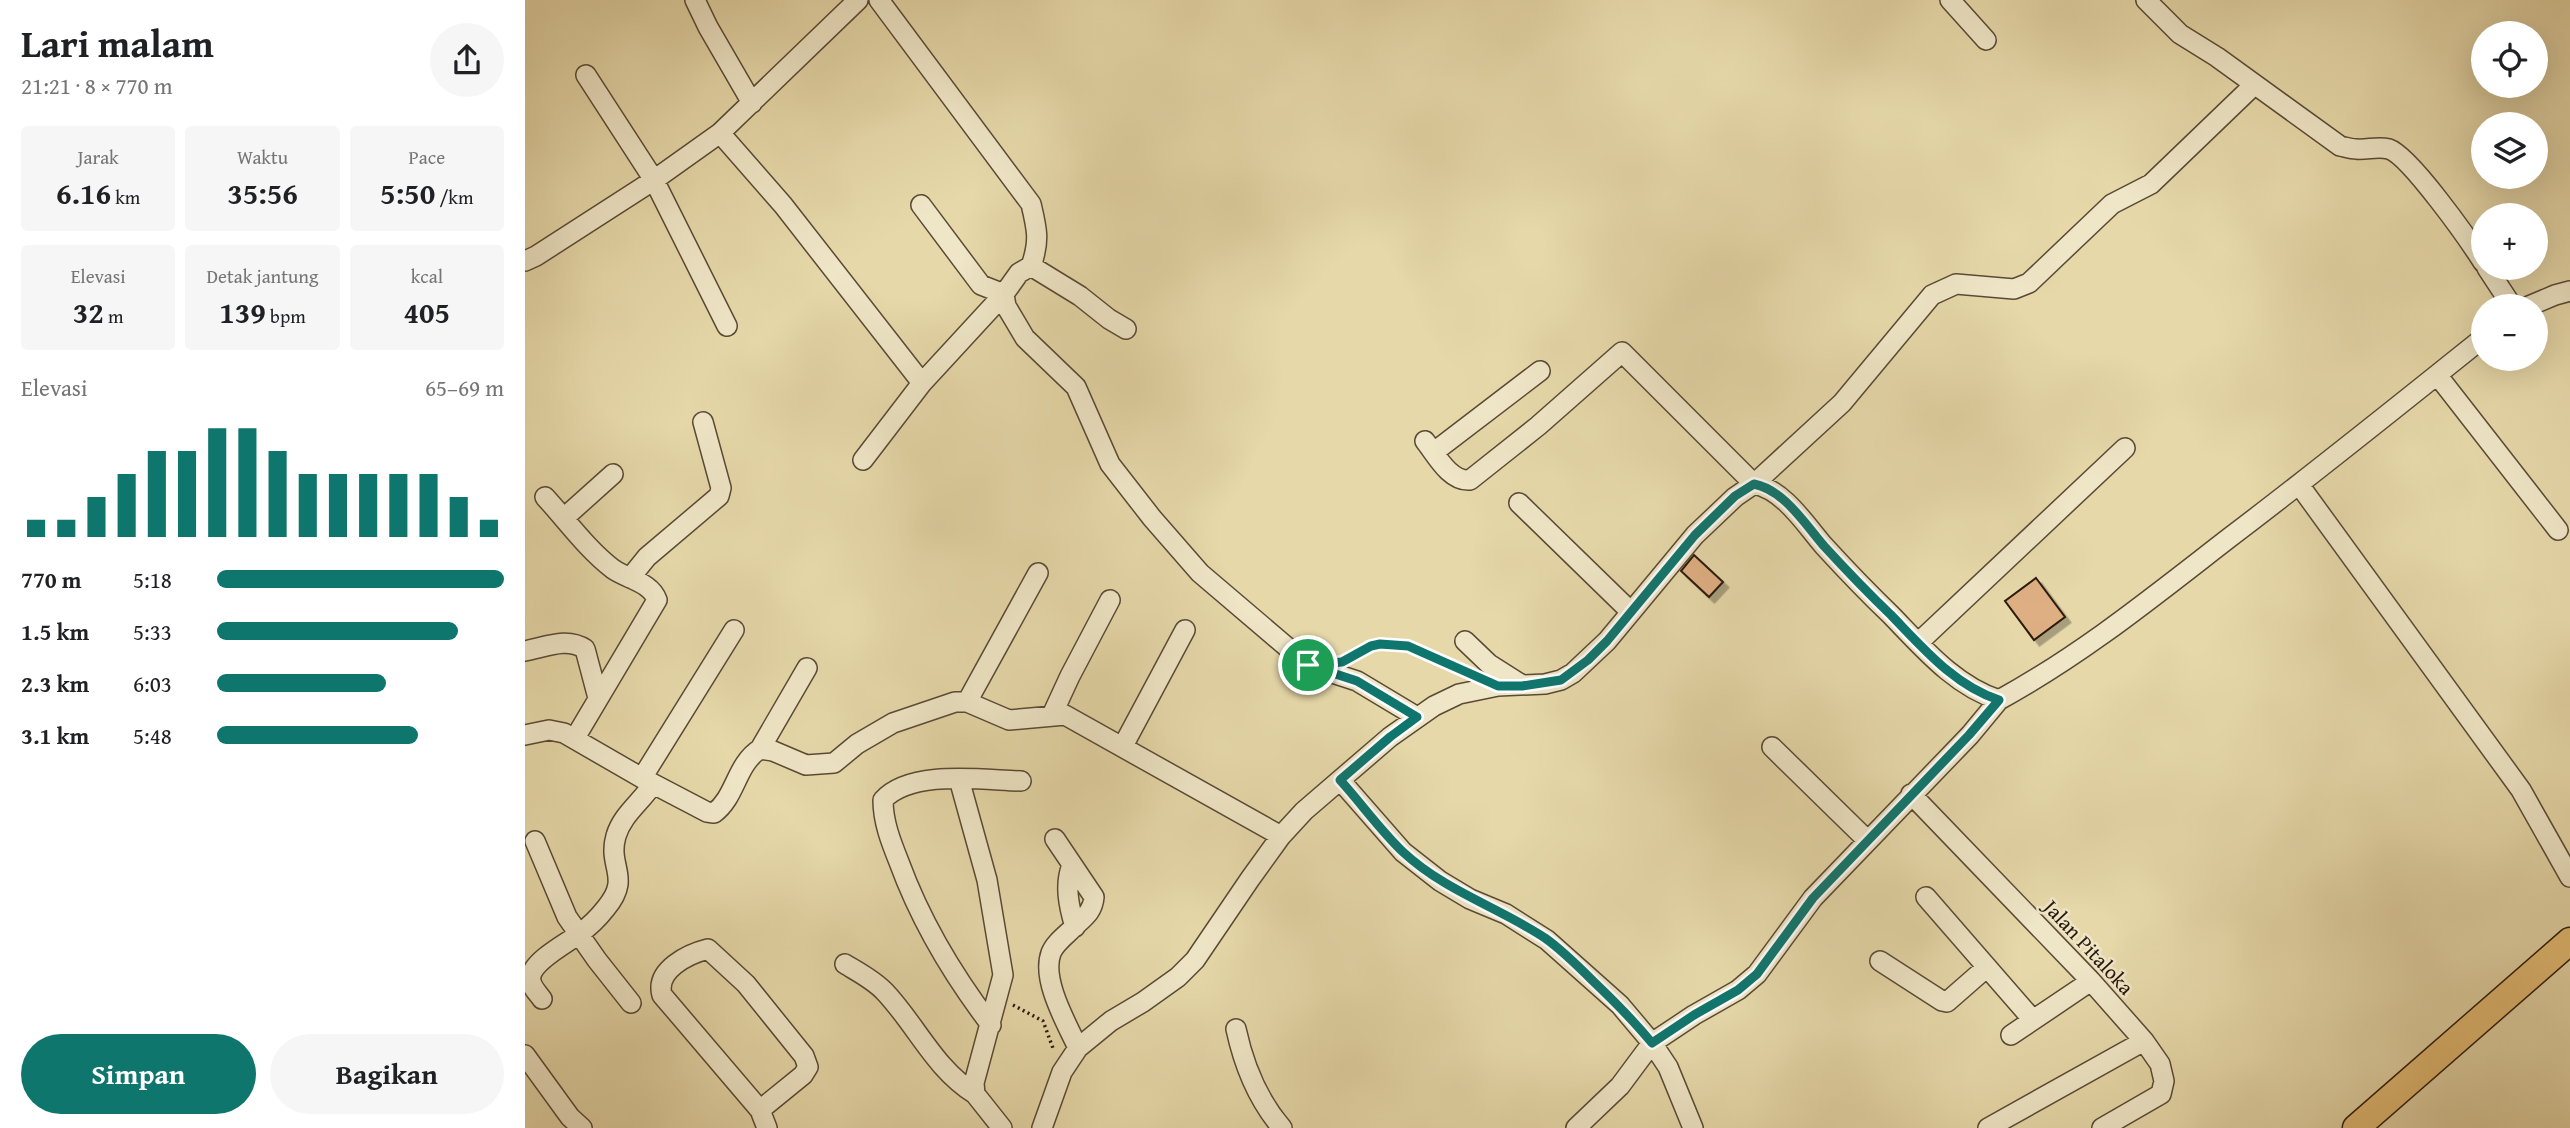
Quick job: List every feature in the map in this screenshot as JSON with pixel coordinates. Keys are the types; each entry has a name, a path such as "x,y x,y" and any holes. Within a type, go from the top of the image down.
{"highway":[{"path":"2356,1128 2570,941"}],"street":[{"path":"695,0 752,103"},
{"path":"525,261 654,180 720,133 858,0"},
{"path":"863,460 922,383 1004,295 1019,273 1031,266 1038,236 1031,204 879,0"},
{"path":"1950,0 1986,40"},
{"path":"2146,0 2180,34 2340,146 2391,150 2406,162 2471,244"},
{"path":"586,75 654,180 727,326"},
{"path":"1042,1128 1062,1072 1078,1048 1111,1021 1178,977 1213,935 1281,836 1304,811 1340,780 1417,717 1459,694 1498,686 1522,686 1561,680 1573,673 1607,641 1695,535 1735,496 1754,484 1842,403 1932,295 1956,284 2014,289 2029,283 2112,204 2151,184 2254,85"},
{"path":"720,133 783,205 922,383"},
{"path":"921,205 981,285 1004,295"},
{"path":"1031,266 1126,329"},
{"path":"2548,298 2570,291"},
{"path":"1004,295 1009,313 1025,338 1076,387 1110,464 1200,573 1308,665 1357,681 1417,717"},
{"path":"1576,1128 1620,1086 1652,1043 1738,990 1757,974 1813,898 1999,700 2060,663 2149,602 2300,486 2471,348"},
{"path":"1541,371 1430,446 1452,474 1465,481 1469,480 1538,426 1622,352 1754,484 1767,487 1781,498 1919,643 1966,685 1999,700"},
{"path":"2438,376 2558,530"},
{"path":"630,578 647,557 719,496 721,488 703,422"},
{"path":"1919,643 2125,448"},
{"path":"564,518 613,474"},
{"path":"2300,486 2521,790 2570,877"},
{"path":"545,497 599,557 616,571 647,587 657,600 575,738"},
{"path":"1519,503 1631,612"},
{"path":"967,702 1038,573"},
{"path":"1052,715 1110,600"},
{"path":"542,999 532,986 532,971 545,958 579,935 614,898 620,885 615,863 615,837 734,630"},
{"path":"1123,746 1185,630"},
{"path":"1465,641 1489,664 1522,686"},
{"path":"525,651 562,643 576,643 585,649 598,698"},
{"path":"525,734 549,730 575,738 647,785 713,813 732,789 744,763 760,749 807,668"},
{"path":"760,749 773,751 806,765 834,763 857,744 893,723 955,702 967,702 1009,720 1065,715 1281,836"},
{"path":"1772,747 1867,840"},
{"path":"959,779 986,880 1003,975 999,998 974,1083 975,1094"},
{"path":"991,1025 960,984 935,943 904,876 883,814 883,800 901,786 929,780 1021,781"},
{"path":"1340,780 1403,852 1440,881 1470,899 1506,914 1547,940 1620,1005 1668,1067 1693,1128"},
{"name":"Jalan Pitaloka","path":"1911,794 2091,981 2144,1041 2160,1064 2164,1081 2161,1094 2102,1128"},
{"path":"1055,839 1094,897 1090,912 1051,953 1049,965 1051,982 1078,1048"},
{"path":"535,841 567,917 631,1003"},
{"path":"1926,897 2033,1020"},
{"path":"708,949 746,984 804,1056 808,1067 803,1075 763,1119 662,995 660,987 663,977 694,952 708,949"},
{"path":"1881,961 1942,1002 1947,1002 1987,967"},
{"path":"845,964 884,990 940,1065 975,1094 1002,1128"},
{"path":"2011,1035 2091,981"},
{"path":"1236,1029 1251,1080 1282,1128"},
{"path":"1988,1128 2144,1041"},
{"path":"525,1055 582,1128"}],"path":[{"path":"1342,662 1371,646 1408,646 1498,686"},
{"path":"999,998 1042,1021 1062,1072"}],"building":[{"path":"1694,555 1723,582 1709,597 1681,571"},
{"path":"2036,578 2065,617 2034,640 2005,601"}],"route":[{"path":"1754,484 1767,487 1781,498 1842,565 1950,673 1983,695 1999,700 1947,759 1813,898 1757,974 1738,990 1652,1043 1620,1005 1547,940 1506,914 1470,899 1440,881 1403,852 1372,818 1340,780 1417,717 1357,681 1308,665 1342,662 1380,644 1408,646 1498,686 1545,684 1561,680 1573,673 1607,641 1695,535 1735,496 1754,484"}]}
